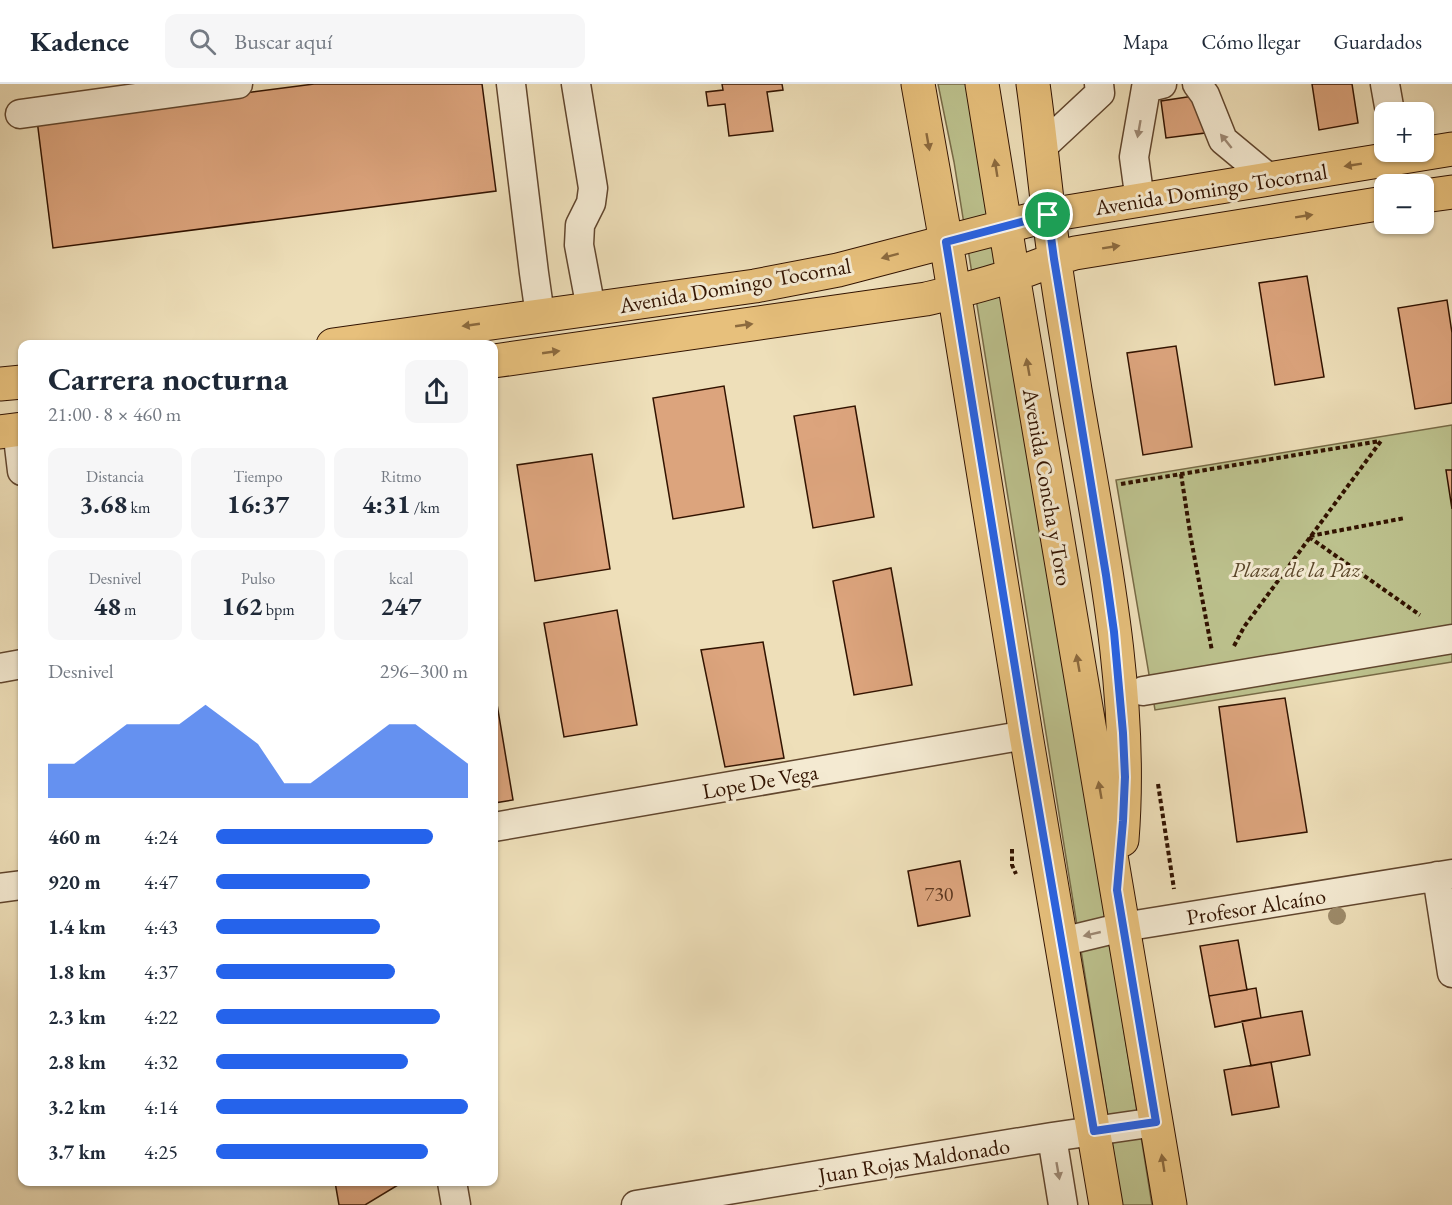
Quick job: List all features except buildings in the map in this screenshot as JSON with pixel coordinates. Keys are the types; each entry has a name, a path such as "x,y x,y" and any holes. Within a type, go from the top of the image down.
{"main road":[{"path":"918,84 1106,1205"},
{"name":"Avenida Concha y Toro","path":"982,84 1170,1205"},
{"name":"Avenida Concha y Toro","path":"1033,84 1054,259 1106,575 1120,689 1125,777 1117,890"},
{"name":"Avenida Domingo Tocornal","path":"1434,151 1452,149"},
{"name":"Avenida Domingo Tocornal","path":"368,340 755,286 838,270 1048,215 1269,179 1374,159"},
{"path":"1434,195 1452,192"},
{"name":"Avenida Domingo Tocornal","path":"498,360 926,299 1013,275 1075,253 1374,205"},
{"path":"0,384 18,382"}],"street":[{"path":"20,114 238,84"},
{"path":"511,84 540,315"},
{"path":"576,84 593,188 591,202 580,225 579,244 591,309"},
{"path":"1197,84 1205,95 1223,140 1269,179"},
{"path":"1385,84 1388,102"},
{"path":"1041,148 1100,88 1154,86 1134,157 1140,201"},
{"path":"13,430 18,453"},
{"path":"1143,691 1452,639"},
{"path":"0,668 18,665"},
{"name":"Lope De Vega","path":"498,826 1026,735"},
{"path":"1445,875 1452,973"},
{"name":"Profesor Alcaíno","path":"1061,942 1123,927 1445,875"},
{"path":"0,888 18,886"},
{"name":"Juan Rojas Maldonado","path":"636,1205 1156,1122"},
{"path":"1052,1137 1063,1205"},
{"path":"453,1186 456,1205"}],"path":[{"path":"1112,485 1381,441 1244,627 1217,678"},
{"path":"1181,474 1217,678"},
{"path":"1309,537 1405,518"},
{"path":"1309,537 1423,618"}],"green space":[{"path":"938,84 972,84 1152,1205 1122,1205 954,162"},
{"name":"Plaza de la Paz","path":"1452,425 1452,662 1155,710 1116,480"}],"route":[{"path":"1048,215 1114,632 1125,777 1117,890 1156,1122 1094,1131 1026,735 946,242 1048,215"}]}
